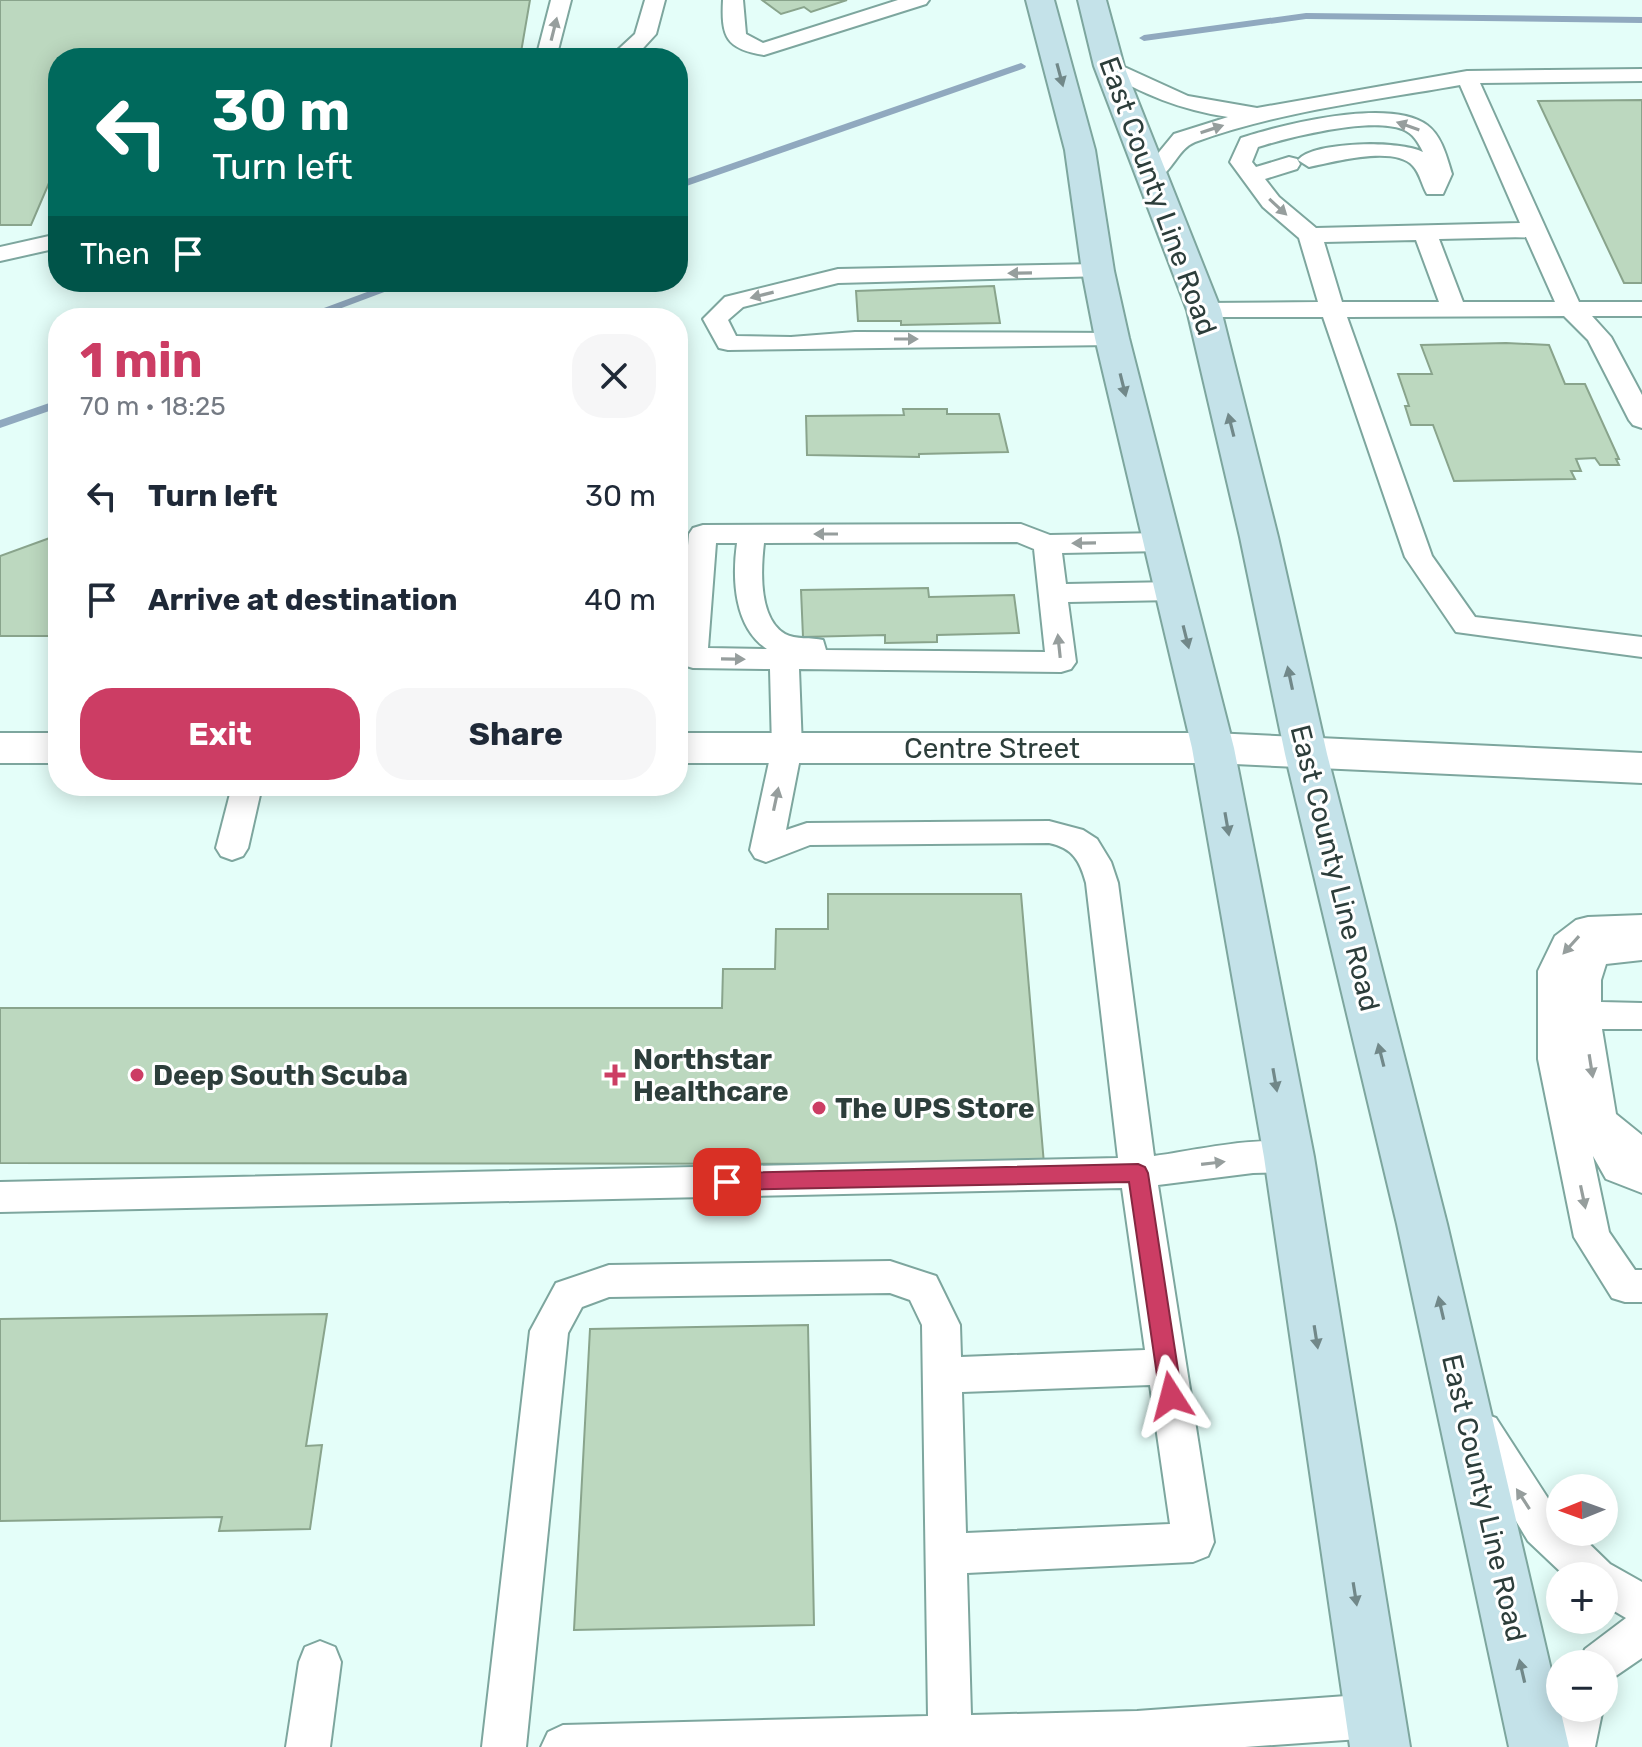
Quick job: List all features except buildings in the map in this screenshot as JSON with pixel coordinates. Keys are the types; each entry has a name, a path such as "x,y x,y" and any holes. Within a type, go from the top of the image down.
{"main road":[{"name":"East County Line Road","path":"1040,0 1080,150 1098,271 1112,338 1213,748 1289,1157 1377,1731"},
{"name":"East County Line Road","path":"1092,0 1109,66 1204,310 1259,537 1306,754 1419,1209 1539,1747"}],"street":[{"path":"0,748 48,748"},
{"name":"Centre Street","path":"688,748 1213,748 1571,762 1642,768"}],"lane":[{"path":"549,48 561,0"},
{"path":"634,48 651,30 655,0"},
{"path":"733,0 732,25 738,40 751,48 764,49 919,0"},
{"path":"746,0 748,22 767,29 787,27 873,0"},
{"path":"1109,66 1141,86 1190,106 1257,115"},
{"path":"1152,174 1182,139 1257,115 1467,77 1642,75"},
{"path":"1467,77 1570,309 1599,337 1642,420"},
{"path":"1435,189 1441,174 1435,154 1420,129 1404,123 1364,121 1274,135 1249,143 1241,162 1271,202 1310,235 1332,309 1419,557 1466,625 1642,647"},
{"path":"1252,176 1299,162 1377,149 1408,152 1423,163 1451,231"},
{"path":"1310,235 1535,230"},
{"path":"1425,232 1454,310"},
{"path":"0,254 48,243"},
{"path":"1098,271 838,276 734,302 715,319 728,343 1112,338"},
{"path":"1204,310 1642,309"},
{"path":"1047,544 1061,662 693,658 703,534 1021,533 1047,544 1162,542"},
{"path":"752,534 748,556 753,604 773,640 796,647 982,647 1015,662"},
{"path":"1053,593 1175,591"},
{"path":"784,660 787,748 766,850 807,834 1049,832 1067,835 1081,842 1094,855 1102,883 1138,1173 1193,1542 946,1554"},
{"path":"232,848 245,796"},
{"path":"1642,927 1588,929 1567,945 1555,971 1555,1059 1592,1237 1625,1286 1642,1286"},
{"path":"1642,947 1607,950 1593,956 1584,979 1585,1015 1600,1121 1608,1149 1618,1167 1642,1178"},
{"path":"1585,1015 1642,1016"},
{"path":"1600,1121 1620,1140 1642,1153"},
{"path":"0,1197 1138,1173 1253,1158 1289,1157"},
{"path":"504,1747 549,1331 569,1295 609,1281 890,1277 923,1288 941,1325 950,1736"},
{"path":"942,1375 1167,1367"},
{"path":"1459,1390 1501,1464 1542,1527 1579,1562"},
{"path":"1618,1590 1642,1605"},
{"path":"1618,1650 1642,1632"},
{"path":"308,1747 320,1662"},
{"path":"1573,1747 1578,1722"},
{"path":"563,1747 950,1736 1139,1740 1377,1731"}],"waterway":[{"path":"1144,38 1306,16 1642,20"},
{"path":"688,183 1021,66"},
{"path":"331,308 377,292"},
{"path":"0,424 48,407"}],"place":[{"name":"Deep South Scuba","path":"137,1075"},
{"name":"Northstar Healthcare","path":"615,1075"},
{"name":"The UPS Store","path":"819,1108"}],"route":[{"path":"727,1182 1138,1173 1171,1396"}]}
